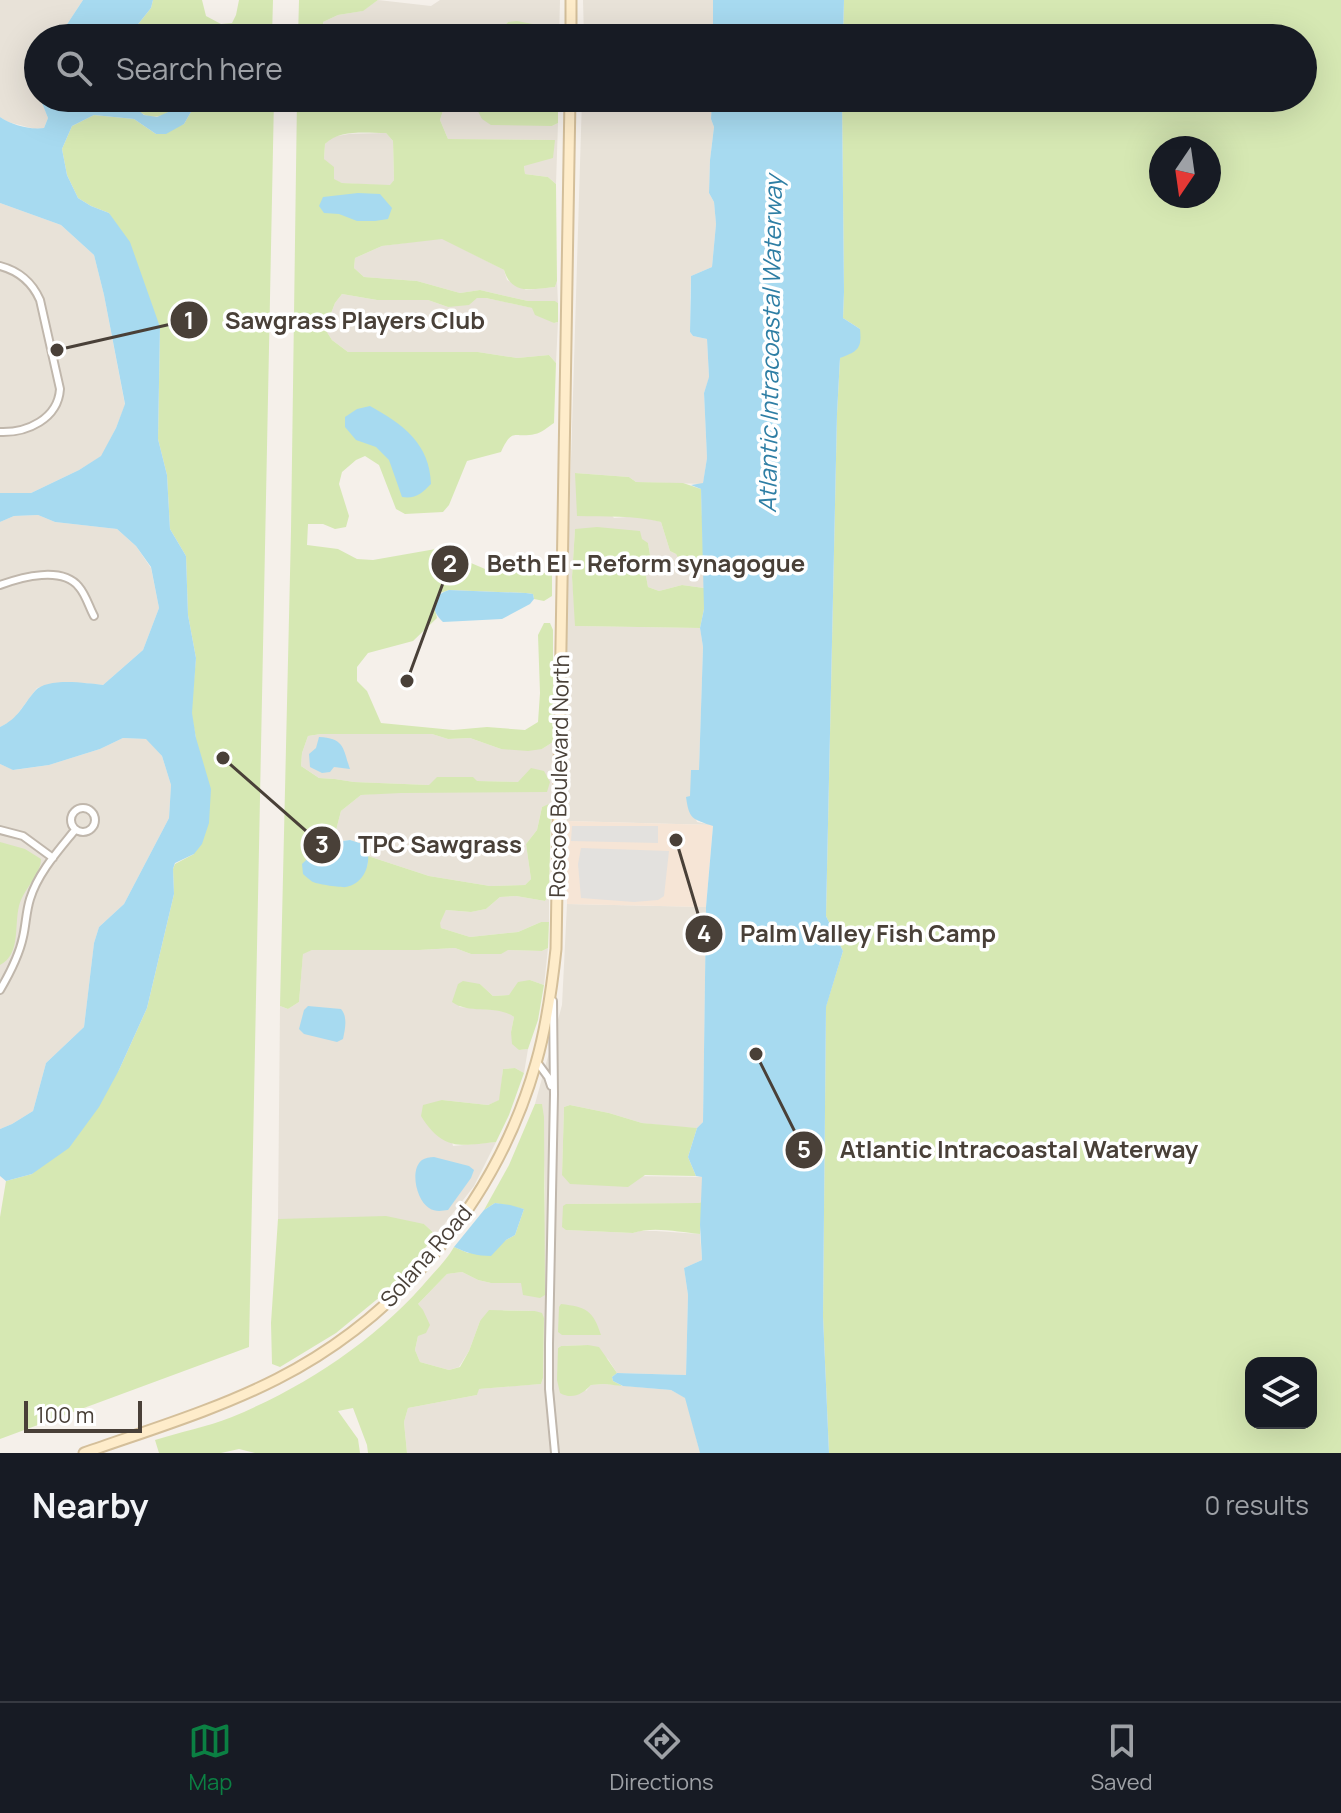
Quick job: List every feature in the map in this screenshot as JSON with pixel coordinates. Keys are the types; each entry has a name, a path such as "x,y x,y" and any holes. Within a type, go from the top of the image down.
{"street":[{"path":"571,0 571,24"},
{"name":"Roscoe Boulevard North","path":"555,1453 549,1389 554,1094 552,984 556,949 570,112"},
{"path":"0,266 24,277 40,300 60,389 58,404 47,418 13,432 0,432"},
{"path":"0,585 41,576 62,577 81,589 94,616"},
{"path":"0,830 23,836 53,858"},
{"path":"0,990 19,952 34,888 75,830"},
{"name":"Solana Road","path":"84,1453 266,1385 330,1347 377,1311 415,1275 478,1195 507,1141 537,1062 552,984"},
{"path":"537,1062 548,1077 554,1094"}],"shaded area":[{"path":"0,0 83,0 67,24 24,24 24,112 46,112 48,118 44,128 35,129 0,117"},
{"path":"378,0 431,6 440,0 560,0 559,24 323,24 338,15 362,11"},
{"path":"583,0 713,0 713,24 584,24"},
{"path":"443,112 502,112 552,126 558,123 556,184 548,177 525,174 524,165 555,140 448,139 440,120"},
{"path":"582,112 711,112 714,127 709,193 714,202 716,224 712,267 691,276 690,298 690,332 693,336 707,339 709,378 704,393 707,458 703,484 636,482 629,477 575,473 614,518 639,516 661,522 670,551 676,554 686,572 704,574 704,588 682,585 659,591 648,587 648,543 575,529 572,577 576,626 700,628 703,647 699,771 690,797 687,797 697,822 713,825 567,821 564,692"},
{"path":"386,133 393,141 394,180 390,186 334,180 324,159 325,144 332,137"},
{"path":"0,203 61,225 94,255 125,405 102,456 31,493 0,493"},
{"path":"442,238 504,270 507,280 526,290 555,287 557,281 558,303 528,301 480,290 460,293 417,281 364,277 354,268 355,258 382,246"},
{"path":"342,294 377,300 428,300 448,307 486,298 533,308 554,323 558,322 556,363 549,355 517,358 478,352 348,352 332,340 325,329"},
{"path":"38,515 55,522 117,529 136,546 151,568 159,608 143,650 103,685 58,683 37,688 13,720 0,727 0,522 14,516"},
{"path":"432,734 448,739 470,738 501,749 542,749 553,742 551,808 549,805 542,807 537,830 526,844 531,879 525,885 490,886 429,876 368,856 365,845 350,840 333,842 341,811 361,795 519,782 429,785 319,778 301,766 308,736"},
{"path":"123,738 147,739 162,756 171,785 169,818 124,904 99,927 94,943 84,1027 46,1063 33,1111 0,1129 0,764 14,770 49,765 100,749"},
{"path":"567,821 713,825 706,907 567,904"},
{"path":"572,826 658,826 658,843 571,841"},
{"path":"581,848 669,851 664,896 658,900 634,902 581,898 578,864"},
{"path":"549,895 549,922 541,922 518,932 470,937 441,928 439,923 446,910 471,912 486,909 500,897 516,896 545,901"},
{"path":"567,904 706,907 703,1122 697,1128 675,1127 642,1123 570,1105 564,1107 562,1175 702,1177 702,1202 698,1203 566,1204 566,1230 700,1234 702,1260 684,1268 688,1295 686,1375 617,1373 608,1359 588,1345 558,1348 586,1391 591,1385 604,1384 671,1390 686,1398 700,1453 407,1453 404,1422 408,1408 477,1395 478,1389 541,1384 543,1378 544,1318 535,1311 504,1310 480,1321 469,1351 459,1367 449,1370 420,1362 415,1350 418,1304 447,1274 462,1272 491,1283 521,1283 544,1229 542,1104 535,1104 562,1005"},
{"path":"455,948 471,954 508,950 542,951 548,948 544,985 530,980 509,995 493,996 480,984 459,1007 506,1011 514,1017 511,1032 519,1050 528,1049 524,1073 515,1068 503,1069 500,1100 488,1105 442,1100 453,1146 496,1142 474,1186 436,1235 424,1224 278,1219 280,1006 288,1009 299,1002 303,953 312,950"}],"green space":[{"path":"153,0 202,0 206,16 221,24 138,24 151,8"},
{"path":"239,0 273,0 272,24 221,24 232,23"},
{"path":"299,0 378,0 363,11 338,15 323,24 298,24"},
{"path":"844,0 1341,0 1341,1453 829,1453 823,1316 826,1006 843,951 826,916 837,414 840,358 860,329 843,318 842,112 1317,112 1317,24 843,24"},
{"path":"517,21 533,24 506,24"},
{"path":"139,112 168,112 156,117"},
{"path":"191,112 274,112 249,1347 0,1439 0,1217 6,1181 32,1174 119,1070 147,1008 174,894 173,869 175,864 194,854 196,738 191,713 196,658 188,615 186,556 170,529 167,475 158,439 160,327 109,213 78,198 67,175 62,149 72,126 94,115 134,119 156,134 184,124"},
{"path":"297,112 443,112 440,120 448,139 555,140 553,158 524,166 525,174 548,177 556,184 555,287 518,287 512,284 504,270 442,239 382,246 355,258 354,268 364,277 417,281 460,293 480,290 528,301 555,301 558,303 558,322 535,315 532,308 486,298 477,298 469,305 448,307 428,300 377,300 342,294 325,329 332,340 348,352 478,352 517,358 549,355 556,363 554,423 537,433 511,436 501,452 467,461 449,505 443,512 405,514 396,509 379,465 365,456 356,460 342,472 339,484 349,516 346,527 335,529 323,524 308,524 307,545 338,549 357,559 373,560 447,547 458,549 464,560 485,569 505,566 534,574 552,575 552,596 544,601 526,593 449,590 440,593 434,605 437,618 413,641 368,653 357,667 357,681 367,691 381,723 453,730 487,727 525,730 538,722 538,635 544,623 550,623 553,630 553,742 542,749 528,751 501,749 470,738 448,739 432,734 321,734 308,736 301,766 319,778 429,785 437,777 518,782 531,768 544,771 550,782 547,792 361,795 341,811 333,842 312,854 367,867 368,856 429,876 490,886 525,885 531,879 526,844 537,830 542,807 549,804 549,895 545,901 516,896 500,897 486,909 471,912 446,910 440,923 441,928 470,937 518,932 541,922 549,922 548,948 542,951 508,950 501,954 471,954 455,948 312,950 303,954 299,1002 288,1009 280,1006","holes":["386,133 393,141 394,180 390,185 342,183 334,179 334,167 324,159 325,144 346,134"]},
{"path":"478,112 558,112 558,123 552,126 491,125"},
{"path":"575,473 629,477 636,482 683,483 701,489 704,574 686,572 676,554 670,551 661,522 630,517 577,516"},
{"path":"597,527 640,531 653,557 653,569 646,576 648,587 659,591 682,585 704,588 700,628 575,626 572,577 575,529"},
{"path":"0,842 25,849 41,859 19,906 14,947 7,960 0,965"},
{"path":"530,980 544,985 538,1020 528,1049 519,1050 512,1044 514,1017 452,1002 458,984 463,981 480,984 493,996 509,995 518,982"},
{"path":"515,1068 524,1073 496,1142 453,1144 437,1135 421,1116 423,1105 442,1100 488,1105 499,1100 503,1069"},
{"path":"535,1104 542,1104 544,1117 545,1295 540,1298 523,1295 521,1283 491,1283 462,1272 447,1274 418,1304 430,1325 426,1333 418,1336 415,1350 420,1362 449,1370 460,1367 480,1321 489,1310 535,1311 542,1313 544,1318 541,1384 479,1389 477,1395 408,1408 404,1422 407,1453 368,1453 353,1408 338,1411 358,1439 360,1453 255,1453 239,1449 221,1453 159,1453 155,1440 213,1424 260,1405 340,1358 411,1299 454,1247 468,1253 515,1235 524,1209 495,1203 484,1210 509,1165"},
{"path":"570,1105 642,1123 697,1128 688,1157 696,1176 645,1175 628,1187 570,1184 562,1175 564,1107"},
{"path":"702,1202 700,1234 657,1230 633,1233 566,1230 562,1227 563,1206 566,1204"},
{"path":"386,1216 424,1224 436,1235 392,1287 336,1333 280,1367 272,1364 271,1323 278,1219"},
{"path":"561,1304 587,1311 601,1335 562,1335 558,1332"},
{"path":"599,1347 617,1373 612,1377 613,1381 623,1386 591,1385 577,1395 560,1393 557,1380 558,1348"}],"water":[{"path":"83,0 153,0 151,8 138,24 67,24"},
{"path":"713,0 844,0 843,24 713,24"},
{"path":"46,112 140,112 157,117 168,112 191,112 184,124 166,134 156,134 134,119 94,115 72,126 62,149 67,175 78,198 109,213 130,242 160,327 158,439 167,475 170,529 186,556 188,615 196,658 192,713 211,789 209,823 202,844 194,854 175,863 173,869 174,894 147,1008 119,1070 99,1107 69,1148 32,1174 6,1181 0,1176 0,1129 33,1111 46,1063 84,1027 94,943 99,927 124,904 169,818 171,785 162,756 146,739 123,738 100,749 49,765 13,770 0,764 0,727 16,716 35,691 57,682 103,685 143,650 159,608 151,567 136,546 117,529 55,522 38,515 14,516 0,522 0,493 31,493 101,456 125,404 94,255 61,225 0,203 0,117 32,128 44,128 48,118"},
{"path":"711,112 842,112 843,318 860,329 860,336 858,348 840,358 837,414 826,916 843,951 826,1007 823,1316 829,1453 700,1453 685,1398 671,1390 623,1386 613,1381 612,1377 617,1373 686,1375 688,1295 684,1268 702,1260 702,1177 696,1176 688,1157 697,1128 703,1122 706,907 713,826 693,817 686,797 690,796 691,770 699,770 703,647 700,628 704,609 701,489 691,485 703,483 707,458 704,393 709,377 707,339 693,336 690,332 691,276 712,267 716,224 714,202 709,193 714,127"},
{"path":"380,194 392,208 388,219 357,221 339,214 324,213 319,206 323,197"},
{"path":"370,406 404,428 426,457 431,484 418,495 402,497 389,460 376,447 356,440 345,427 345,417 357,409"},
{"path":"443,592 526,593 533,594 534,599 502,619 443,622 434,604"},
{"path":"319,737 334,740 342,746 350,769 334,767 330,772 322,773 310,767 309,754 316,748"},
{"path":"350,840 366,845 368,851 366,870 353,885 346,887 313,882 303,874 302,864 313,855 330,845"},
{"path":"308,1006 341,1009 345,1019 343,1039 337,1042 304,1034 299,1029"},
{"path":"434,1157 474,1170 448,1210 429,1208 421,1199 416,1185 418,1165 423,1159"},
{"path":"495,1203 524,1209 515,1235 491,1256 472,1254 454,1247 484,1210"}],"place":[{"name":"Sawgrass Players Club","path":"57,350"},
{"name":"Beth El - Reform synagogue","path":"407,681"},
{"name":"TPC Sawgrass","path":"223,758"},
{"name":"Palm Valley Fish Camp","path":"676,840"},
{"name":"Atlantic Intracoastal Waterway","path":"756,1054"}]}
